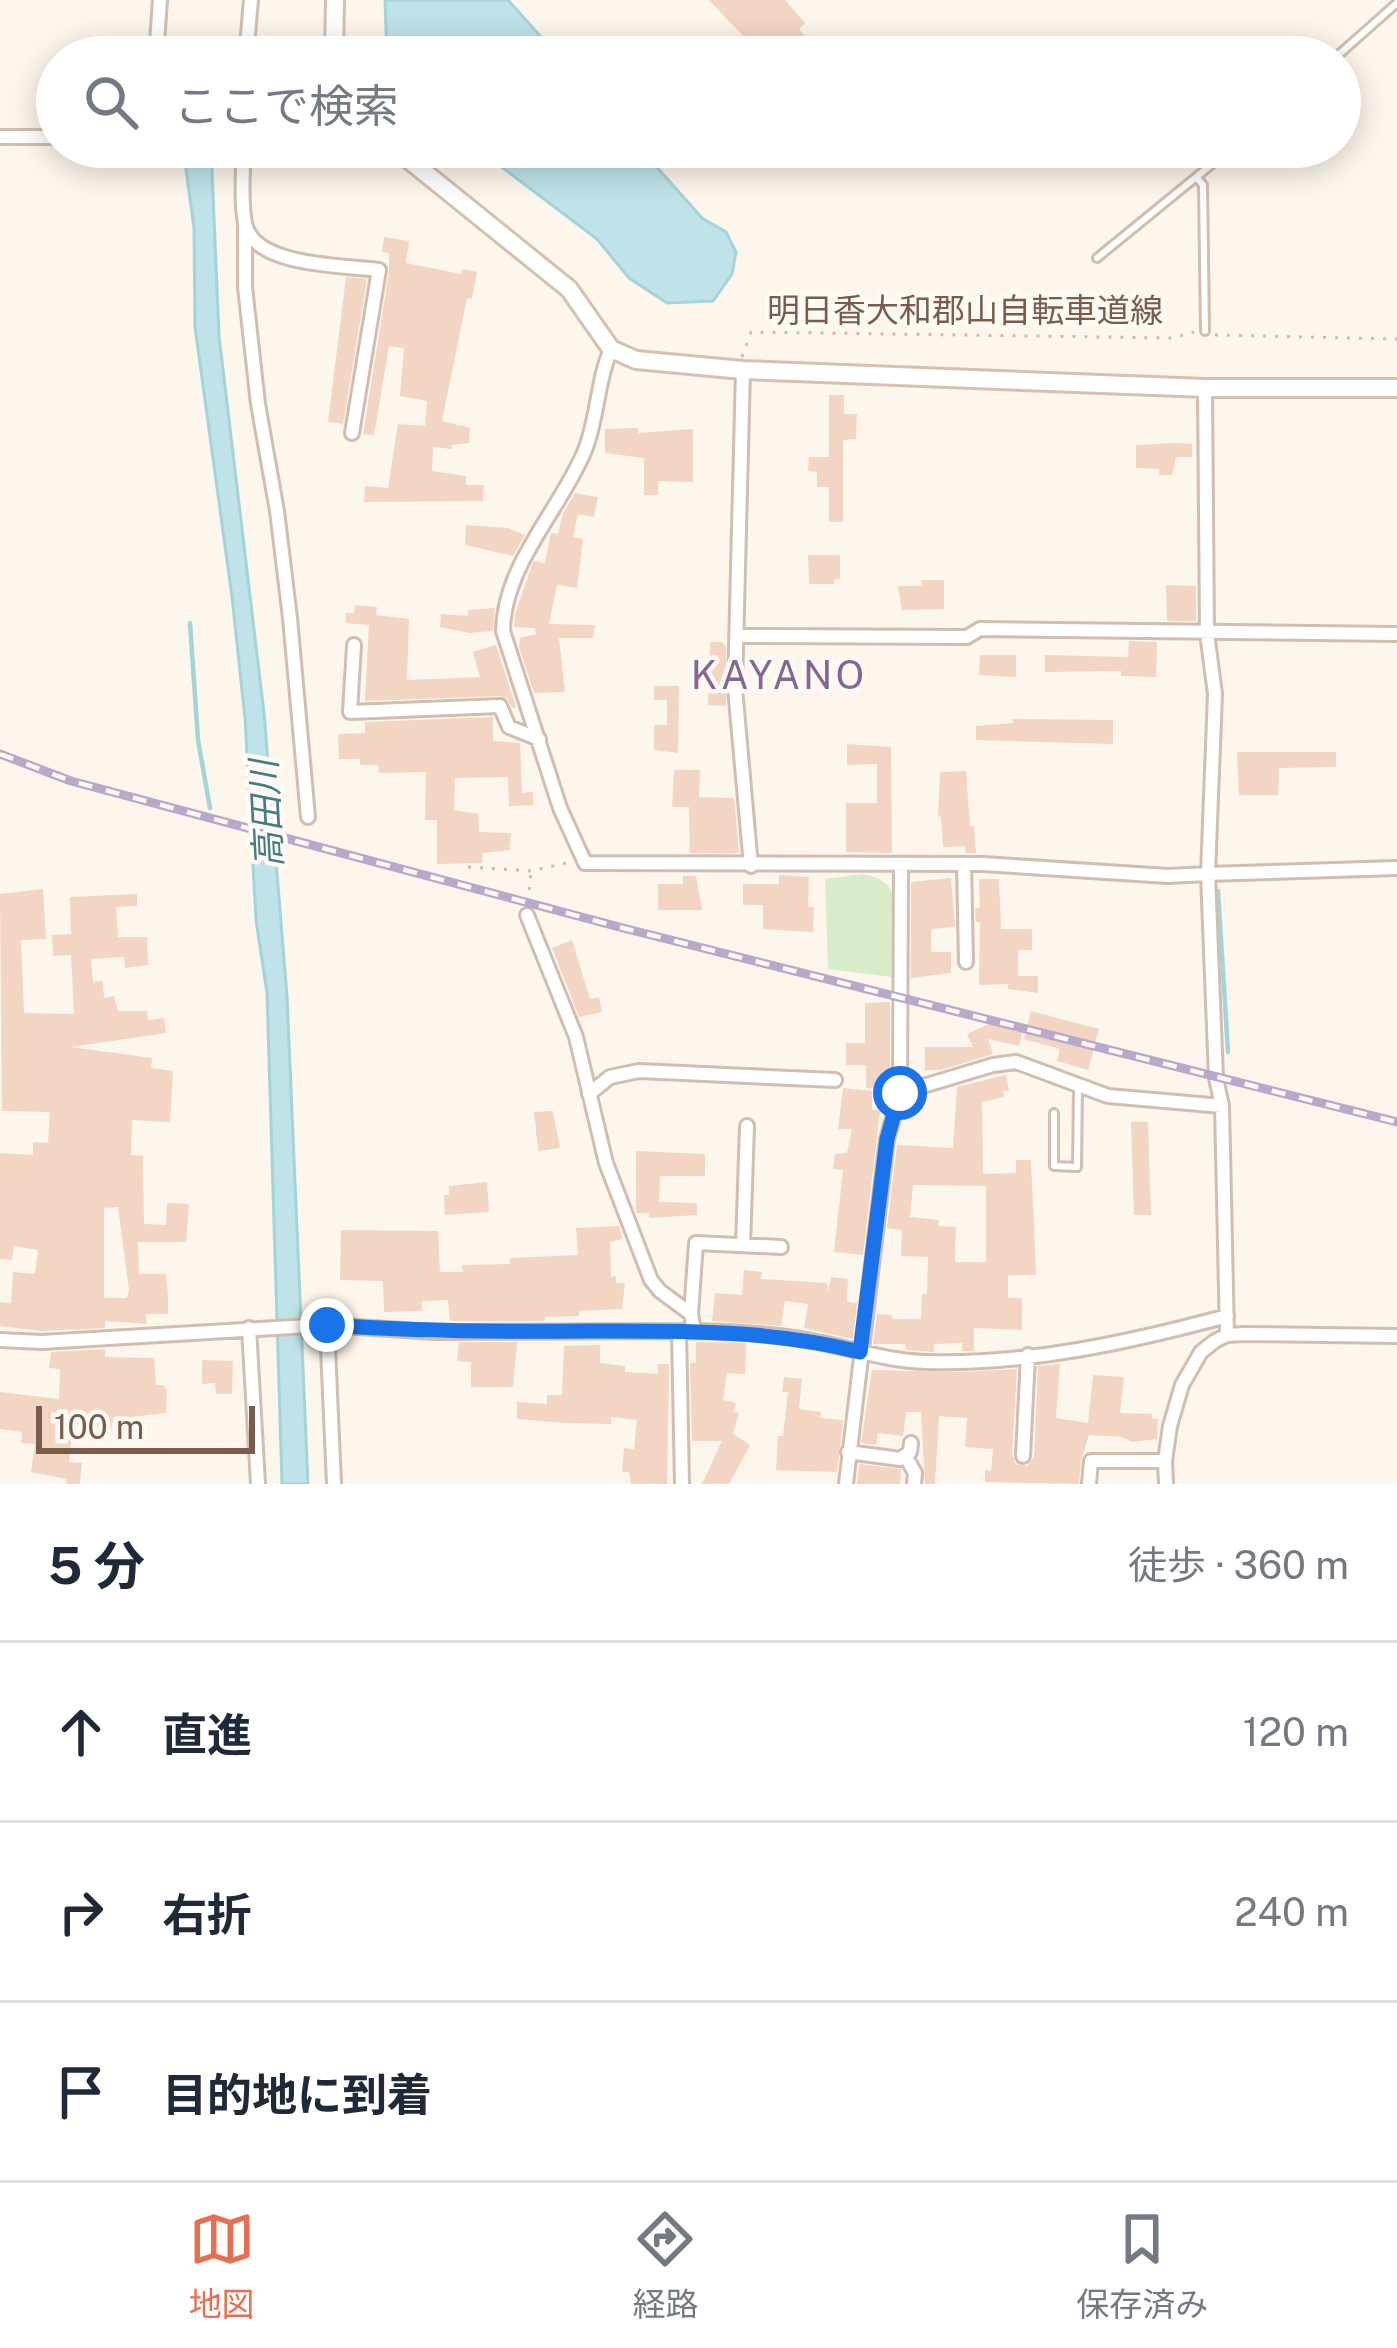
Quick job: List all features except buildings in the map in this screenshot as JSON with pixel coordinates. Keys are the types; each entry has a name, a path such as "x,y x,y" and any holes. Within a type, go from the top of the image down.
{"street":[{"path":"160,0 161,36"},
{"path":"245,36 250,0"},
{"path":"334,36 335,0"},
{"path":"0,137 36,137"},
{"path":"244,168 245,287 290,618 308,817"},
{"path":"418,168 569,289 611,349 636,360 1205,388 1397,388"},
{"path":"245,227 280,259 379,270 352,433"},
{"path":"611,349 588,443 521,568 503,619 560,808 585,863 964,864 1168,877 1397,868"},
{"path":"742,364 735,688 751,866"},
{"path":"1205,388 1208,633 1215,694 1208,874 1216,1078 1222,1106 1227,1335"},
{"path":"739,636 967,637 980,629 1397,634"},
{"path":"353,645 350,712 500,706 509,727 539,740"},
{"path":"964,864 966,962"},
{"path":"847,1484 887,1139 900,1093 901,866"},
{"path":"527,915 575,1037 606,1163 651,1280 691,1314"},
{"path":"900,1093 1004,1062 1032,1066 1078,1088 1131,1100 1222,1106"},
{"path":"589,1094 610,1077 639,1071 835,1080"},
{"path":"743,1245 747,1126"},
{"path":"682,1484 687,1331 696,1243 782,1247"},
{"path":"0,1340 42,1342 327,1325 434,1332 687,1331 784,1336 928,1362 1028,1355 1140,1338 1227,1316"},
{"path":"327,1325 334,1484"},
{"path":"249,1328 258,1484"},
{"path":"1166,1484 1165,1461 1175,1406 1190,1369 1201,1352 1227,1335 1397,1336"},
{"path":"1023,1456 1028,1355"},
{"path":"848,1453 909,1450 914,1484"},
{"path":"1089,1484 1091,1461 1165,1461"}],"lane":[{"path":"1360,36 1397,3"},
{"path":"1097,258 1209,168"},
{"path":"1197,178 1203,185 1205,331"},
{"path":"1054,1113 1054,1166 1077,1167 1078,1088"}],"path":[{"name":"明日香大和郡山自転車道線","path":"742,364 751,332 1173,338 1205,331 1222,337 1397,339"},
{"path":"468,867 531,871 585,863"},
{"path":"527,915 531,871"}],"green space":[{"path":"863,874 883,881 894,898 891,977 828,969 825,879"}],"water":[{"path":"385,0 508,0 540,36 386,36"},
{"name":"高田川","path":"186,168 212,168 219,336 264,713 287,996 308,1484 282,1484 267,993 256,920 245,718 232,597 195,327 194,228"},
{"path":"503,168 658,168 702,218 726,232 736,252 732,274 713,301 667,303 629,278 597,239"}],"waterway":[{"path":"190,623 198,740 210,808"},
{"path":"1218,891 1228,1052"}],"railway":[{"path":"0,754 71,781 623,928 1397,1122"}],"district":[{"name":"KAYANO","path":"779,675"}],"route":[{"path":"327,1325 434,1332 726,1331 784,1336 860,1352 887,1139 900,1093"}]}
